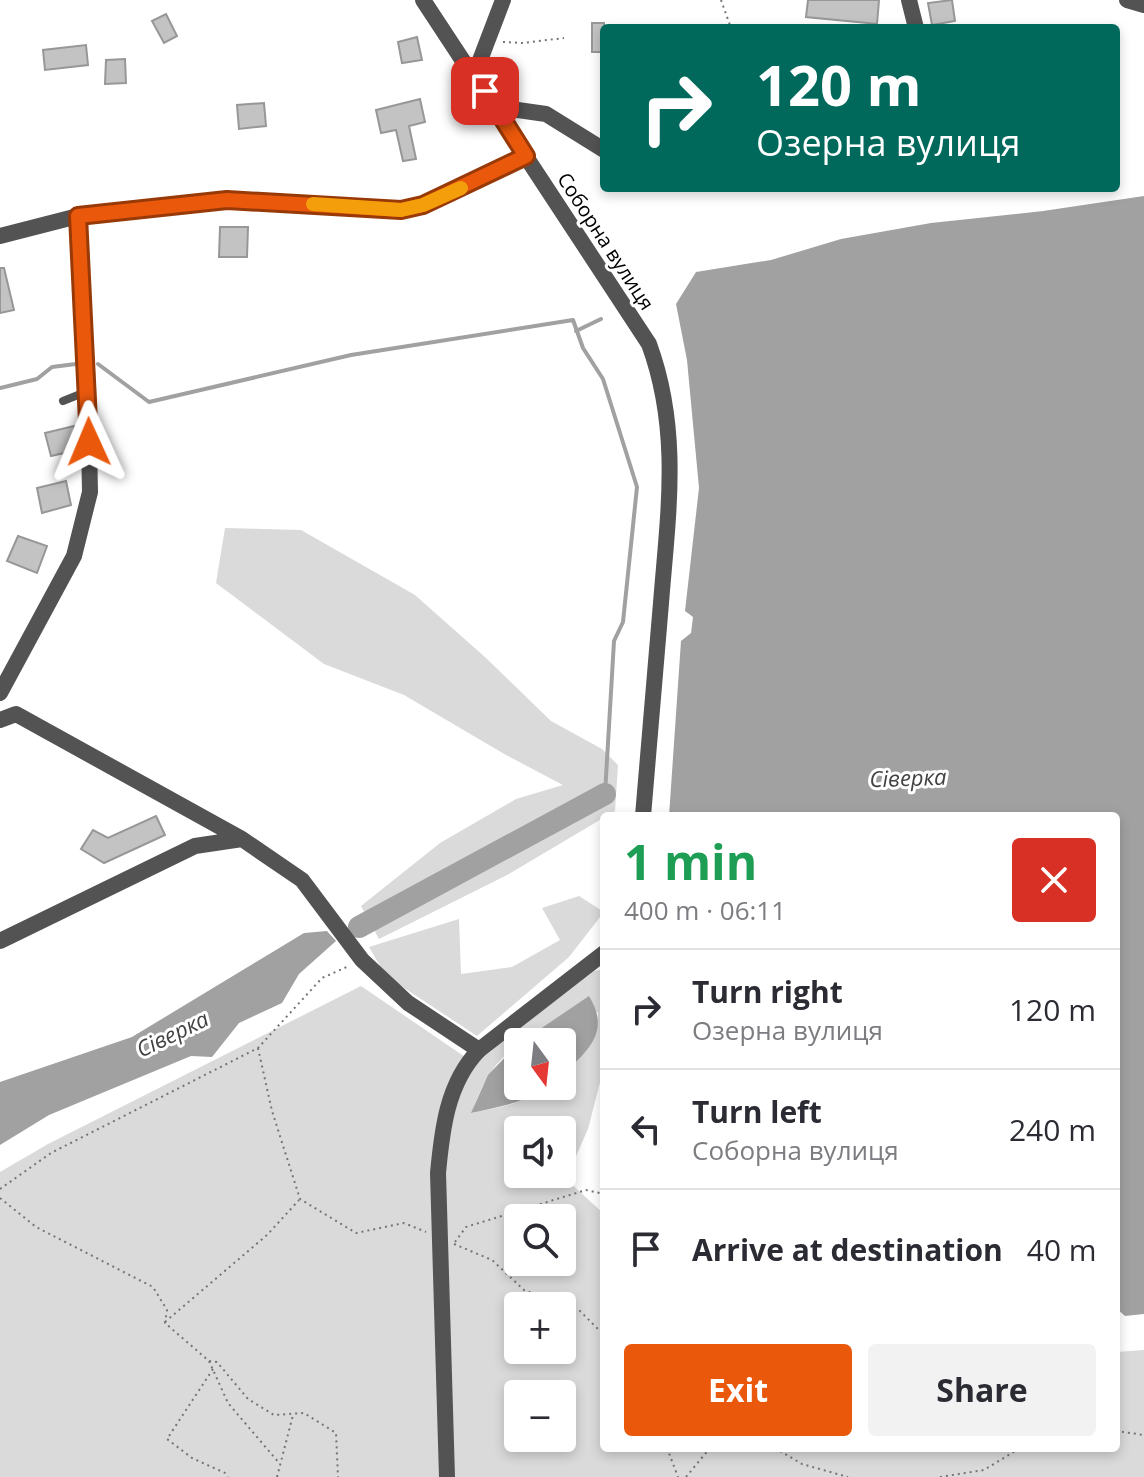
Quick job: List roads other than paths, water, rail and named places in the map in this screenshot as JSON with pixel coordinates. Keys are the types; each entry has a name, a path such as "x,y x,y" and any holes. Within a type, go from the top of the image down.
{"street":[{"name":"Соборна вулиця","path":"423,0 649,344 660,374 666,403 672,472 643,812"},
{"path":"474,76 503,0"},
{"path":"909,0 915,24"},
{"path":"1127,0 1144,5"},
{"path":"496,107 546,114 600,148"},
{"path":"0,236 78,216 227,200 401,210 423,205 526,156"},
{"path":"0,693 74,556 90,492 78,216"},
{"path":"0,720 16,714 242,839 302,880 362,960 408,1003 479,1050"},
{"path":"0,941 195,846 242,839"},
{"path":"447,1477 438,1173 441,1133 453,1090 479,1050 600,956"}],"lane":[{"path":"63,401 88,391"}],"water":[{"path":"1144,196 1144,1314 1125,1316 1120,1312 1120,812 669,812 681,641 691,633 693,617 685,611 699,488 687,360 676,304 696,272 771,260 841,239 931,223"},
{"path":"327,931 336,941 299,974 282,1003 239,1023 212,1057 191,1056 49,1115 0,1145 0,1082 132,1037 304,933"},
{"path":"589,996 598,1020 597,1030 594,1040 576,1062 576,1028 542,1028"},
{"path":"504,1058 504,1100 521,1100 471,1113 488,1075"}],"waterway":[{"path":"576,331 601,319"},
{"path":"98,364 149,402 351,355 573,320 583,348 603,379 637,487 623,622 614,641 605,794"},
{"path":"0,388 37,379 52,367 76,364"},
{"name":"Сіверка","path":"359,927 605,794"}]}
